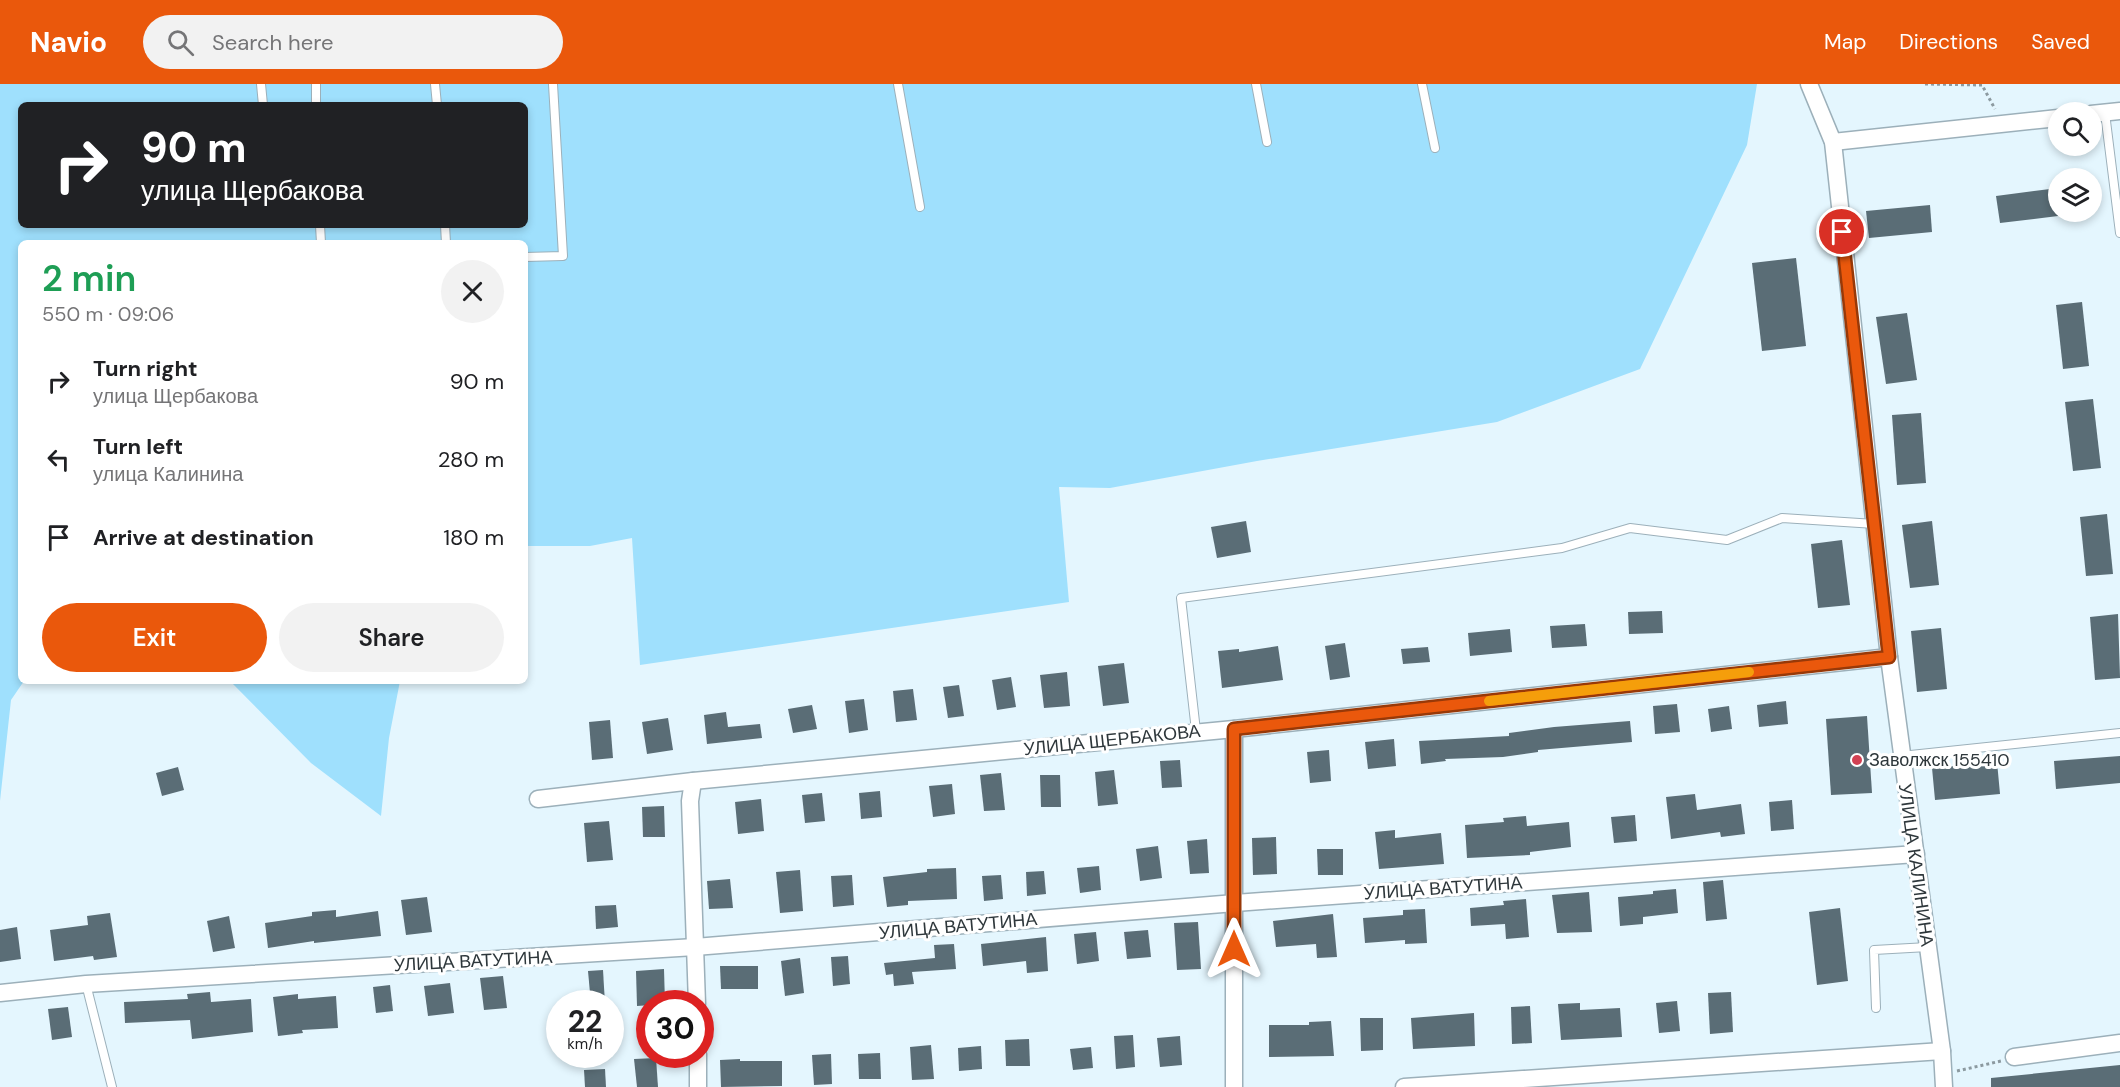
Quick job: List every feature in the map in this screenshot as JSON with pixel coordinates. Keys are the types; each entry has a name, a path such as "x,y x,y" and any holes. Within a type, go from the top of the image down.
{"street":[{"name":"УЛИЦА КАЛИНИНА","path":"1809,84 1833,142 1889,657 1942,1051 1944,1081"},
{"path":"1833,142 2048,119"},
{"name":"УЛИЦА ЩЕРБАКОВА","path":"538,799 693,781 1234,729 1889,657"},
{"path":"1234,729 1234,1087"},
{"path":"693,781 690,801 697,990"},
{"name":"УЛИЦА ВАТУТИНА","path":"0,993 86,984 696,947 1235,903 1916,854"},
{"path":"2014,1057 2120,1043"},
{"path":"1404,1087 1942,1051"},
{"path":"698,1068 698,1087"}],"lane":[{"path":"261,84 263,102"},
{"path":"316,84 316,102"},
{"path":"435,84 436,102"},
{"path":"528,257 563,256 553,84"},
{"path":"898,84 920,207"},
{"path":"1256,84 1267,142"},
{"path":"1422,84 1435,148"},
{"path":"2105,113 2117,185 2120,233"},
{"path":"1196,731 1181,598 1562,548 1630,528 1727,540 1782,518 1875,524"},
{"path":"1901,756 2120,733"},
{"path":"1876,1008 1874,950 1928,947"},
{"path":"86,984 112,1087"}],"path":[{"path":"1925,84 1982,85 2003,124"},
{"path":"1944,1081 2014,1057"}],"shaded area":[{"path":"0,84 1757,84 1747,145 1640,369 1497,422 1257,461 1110,488 1059,487 1069,602 640,665 632,538 590,546 528,546 528,240 18,240 18,684 22,684 11,700 0,801"},
{"path":"233,684 399,684 389,738 381,816 311,763"}],"building":[{"path":"2048,189 2048,217 2000,223 1996,196"},
{"path":"1930,205 1932,232 1869,238 1866,211"},
{"path":"1796,258 1806,346 1762,351 1752,263"},
{"path":"2082,302 2089,366 2063,369 2056,305"},
{"path":"1907,313 1917,380 1886,384 1876,317"},
{"path":"2093,399 2101,468 2073,471 2065,402"},
{"path":"1921,413 1926,483 1897,485 1892,415"},
{"path":"2107,514 2113,574 2086,576 2080,517"},
{"path":"1246,521 1251,552 1217,558 1211,527"},
{"path":"1932,521 1939,585 1910,588 1902,525"},
{"path":"1842,540 1850,605 1818,608 1811,544"},
{"path":"1662,611 1663,633 1629,634 1628,612"},
{"path":"2118,614 2120,678 2095,680 2090,617"},
{"path":"1585,624 1587,646 1552,648 1550,626"},
{"path":"1941,628 1947,689 1917,692 1911,631"},
{"path":"1510,629 1512,652 1470,656 1468,633"},
{"path":"1345,643 1350,677 1330,680 1325,646"},
{"path":"1278,646 1283,680 1222,688 1218,651 1239,649 1239,652"},
{"path":"1428,647 1430,662 1403,664 1401,649"},
{"path":"1124,663 1129,703 1103,706 1098,666"},
{"path":"1067,672 1070,706 1044,708 1040,675"},
{"path":"1011,677 1016,707 997,710 992,680"},
{"path":"959,685 964,716 948,718 943,687"},
{"path":"913,689 917,720 896,722 893,691"},
{"path":"864,699 868,730 849,733 845,701"},
{"path":"1786,701 1788,724 1759,727 1757,705"},
{"path":"1677,704 1680,732 1655,734 1653,706"},
{"path":"812,705 817,729 793,733 788,709"},
{"path":"1729,706 1732,729 1711,732 1708,709"},
{"path":"726,712 728,727 760,724 762,738 707,744 704,715"},
{"path":"1867,716 1872,793 1831,795 1826,719"},
{"path":"668,718 673,750 647,754 642,722"},
{"path":"610,720 613,758 592,760 589,722"},
{"path":"1630,721 1632,742 1538,750 1538,752 1503,757 1445,759 1446,761 1421,764 1419,741 1509,736 1509,733 1554,727"},
{"path":"1394,739 1396,766 1368,769 1365,742"},
{"path":"1329,750 1331,781 1310,783 1307,752"},
{"path":"2120,756 2120,783 2056,789 2054,761"},
{"path":"1180,760 1182,787 1162,788 1160,761"},
{"path":"1997,762 2000,794 1935,800 1932,768"},
{"path":"178,767 184,790 162,796 156,773"},
{"path":"1114,770 1118,804 1098,806 1095,772"},
{"path":"1001,773 1005,810 984,811 980,775"},
{"path":"1040,775 1060,775 1061,807 1041,807"},
{"path":"952,784 955,814 933,817 929,786"},
{"path":"880,791 882,817 861,819 859,793"},
{"path":"822,793 825,821 805,823 802,795"},
{"path":"1695,794 1697,810 1741,804 1745,834 1721,837 1720,832 1671,839 1666,797"},
{"path":"761,799 764,831 738,834 735,802"},
{"path":"1792,800 1794,829 1771,831 1769,802"},
{"path":"664,806 665,837 643,837 642,807"},
{"path":"1635,815 1637,841 1614,843 1611,817"},
{"path":"1526,816 1527,826 1569,822 1571,847 1530,852 1530,855 1467,858 1465,825 1504,822 1503,818"},
{"path":"609,821 613,860 587,862 584,823"},
{"path":"1395,830 1395,838 1441,833 1444,864 1379,869 1375,832"},
{"path":"1276,837 1277,874 1253,875 1252,838"},
{"path":"1207,839 1209,873 1190,874 1187,841"},
{"path":"1158,846 1162,878 1140,881 1136,849"},
{"path":"1317,849 1343,849 1343,875 1318,875"},
{"path":"1099,866 1101,890 1080,893 1077,868"},
{"path":"956,868 957,899 908,901 908,905 887,907 883,877 927,872 927,869"},
{"path":"800,870 803,911 780,913 776,872"},
{"path":"1044,871 1046,894 1027,896 1026,872"},
{"path":"852,875 854,905 833,907 831,876"},
{"path":"1001,875 1003,899 984,901 982,876"},
{"path":"730,879 733,908 709,909 707,881"},
{"path":"1723,880 1727,919 1706,921 1703,882"},
{"path":"1676,889 1678,913 1643,917 1643,924 1620,926 1618,897 1653,894 1653,891"},
{"path":"1589,892 1592,932 1557,933 1552,895"},
{"path":"427,897 432,932 406,935 401,900"},
{"path":"1526,899 1529,937 1506,939 1505,924 1471,926 1470,908 1504,905 1503,901"},
{"path":"616,905 618,927 596,929 595,906"},
{"path":"1840,908 1848,981 1817,985 1809,912"},
{"path":"1425,909 1427,943 1405,944 1405,940 1365,943 1363,918 1403,915 1403,910"},
{"path":"336,910 336,917 378,911 381,936 314,943 314,941 268,948 265,923 312,916 312,912"},
{"path":"110,913 117,957 94,960 93,956 54,961 50,930 88,925 87,916"},
{"path":"1333,914 1337,957 1317,958 1316,944 1276,947 1273,921"},
{"path":"229,916 235,948 213,952 207,921"},
{"path":"1198,922 1201,969 1177,970 1174,923"},
{"path":"17,927 21,959 0,962 0,930"},
{"path":"1148,930 1151,957 1127,959 1124,932"},
{"path":"1096,932 1099,961 1077,964 1074,934"},
{"path":"1046,937 1048,971 1027,973 1026,961 983,966 981,944"},
{"path":"954,944 956,969 912,972 914,984 894,986 893,974 886,975 884,963 935,958 934,945"},
{"path":"848,956 850,984 833,986 831,957"},
{"path":"800,958 804,993 785,996 781,961"},
{"path":"720,966 758,966 758,989 721,989"},
{"path":"664,969 665,990 637,990 636,971"},
{"path":"603,970 604,990 590,990 588,971"},
{"path":"503,976 507,1008 484,1010 480,978"},
{"path":"450,983 454,1013 428,1016 424,986"},
{"path":"390,985 393,1011 376,1013 373,987"},
{"path":"210,992 211,1002 251,999 253,1032 192,1039 190,1020 125,1023 124,1002 188,999 187,994"},
{"path":"1731,992 1733,1032 1710,1034 1708,993"},
{"path":"298,994 298,999 336,996 338,1028 302,1030 303,1033 278,1036 273,997"},
{"path":"1677,1001 1680,1031 1659,1033 1656,1003"},
{"path":"1580,1003 1580,1010 1620,1008 1622,1037 1561,1040 1558,1004"},
{"path":"1530,1006 1532,1043 1512,1044 1511,1007"},
{"path":"68,1007 72,1037 52,1040 48,1009"},
{"path":"1474,1013 1475,1046 1413,1049 1411,1018"},
{"path":"1360,1018 1383,1018 1383,1050 1361,1051"},
{"path":"1331,1021 1334,1056 1269,1057 1269,1025 1309,1025 1309,1022"},
{"path":"1133,1035 1135,1067 1116,1069 1114,1036"},
{"path":"1180,1036 1182,1065 1160,1067 1157,1038"},
{"path":"1029,1039 1030,1066 1006,1066 1005,1040"},
{"path":"931,1045 934,1079 912,1080 910,1047"},
{"path":"981,1046 982,1069 959,1071 958,1048"},
{"path":"1091,1047 1093,1068 1073,1070 1070,1049"},
{"path":"880,1053 881,1079 859,1079 858,1054"},
{"path":"831,1054 832,1084 814,1085 812,1055"},
{"path":"634,1059 636,1059 636,1068 657,1068 658,1087 637,1087"},
{"path":"740,1059 740,1061 782,1061 782,1086 721,1087 720,1060"},
{"path":"2120,1065 2120,1087 1991,1087 1991,1078"},
{"path":"605,1069 606,1087 585,1087 584,1070"}],"slow traffic":[{"path":"1489,701 1749,672"}],"place":[{"name":"Заволжск 155410","path":"1857,760"}],"route":[{"path":"1234,949 1234,729 1889,657 1842,232"}]}
